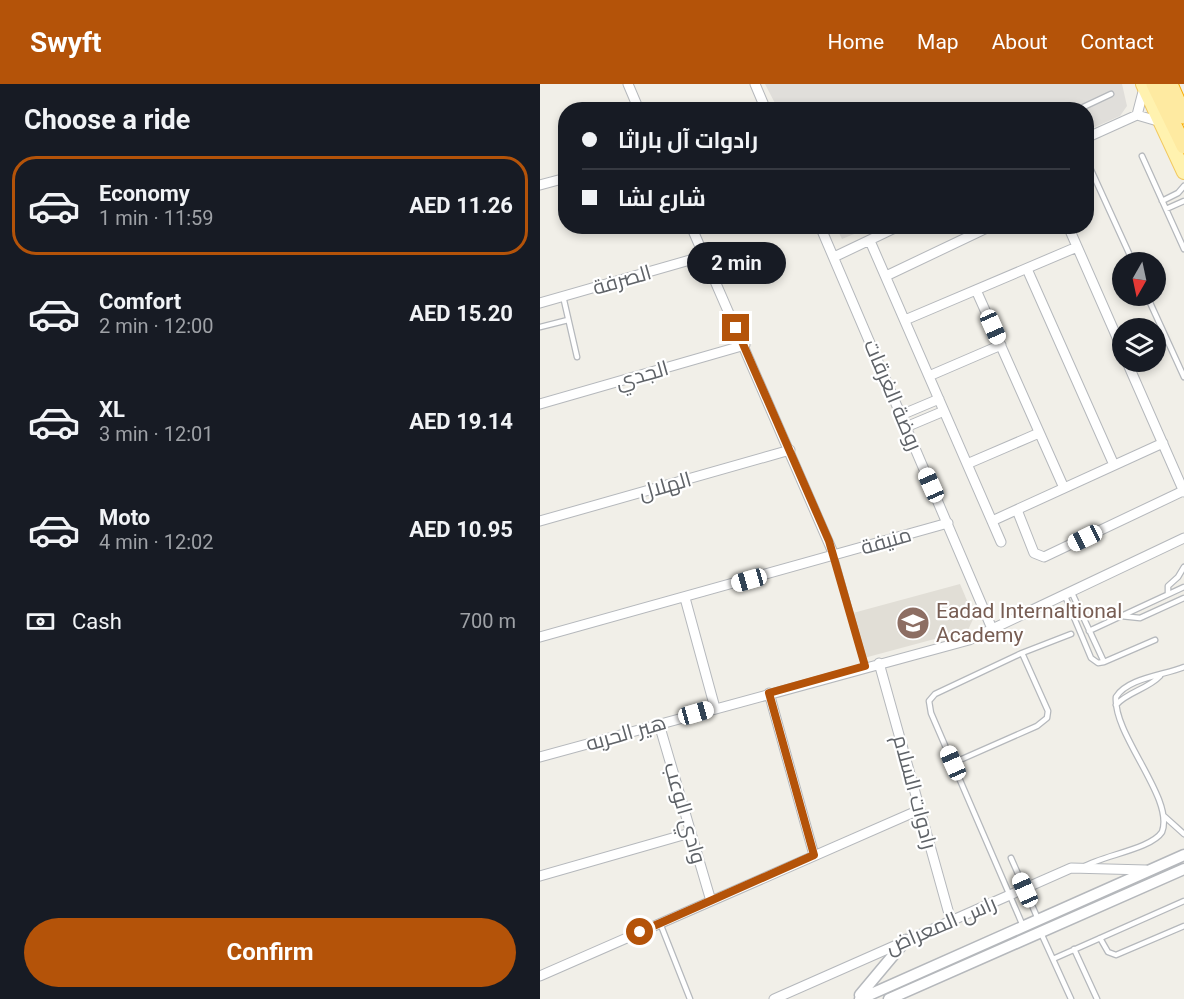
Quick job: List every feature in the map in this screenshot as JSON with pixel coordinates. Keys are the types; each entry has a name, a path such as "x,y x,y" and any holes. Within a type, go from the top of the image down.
{"highway":[{"path":"1147,84 1184,146"},
{"path":"1170,84 1184,117"}],"main road":[{"path":"1147,84 1161,122 1184,172"}],"street":[{"path":"627,84 635,102"},
{"path":"755,84 763,102"},
{"path":"1137,115 1147,84"},
{"path":"1094,134 1137,115 1161,122"},
{"path":"540,185 558,180"},
{"path":"694,234 745,345 834,555"},
{"name":"روضة الغرقات","path":"824,234 993,631"},
{"path":"834,257 884,234"},
{"path":"885,276 974,234"},
{"path":"1071,234 1112,326"},
{"path":"870,241 1001,542"},
{"path":"905,320 1077,247"},
{"name":"الصرفة","path":"540,303 704,256"},
{"path":"1027,269 1114,465"},
{"path":"976,290 1064,488"},
{"name":"الجدي","path":"540,404 745,345"},
{"path":"929,376 1001,345"},
{"path":"1017,510 1034,553 1044,557 1184,492 1131,372"},
{"path":"900,416 939,399"},
{"path":"906,427 944,411"},
{"path":"967,464 1039,433"},
{"path":"992,521 1163,443"},
{"name":"الهلال","path":"540,521 790,450"},
{"name":"منيفة","path":"540,637 948,523"},
{"name":"هير الحربه","path":"540,757 865,666 969,640 1069,595 1184,538"},
{"path":"685,598 715,708"},
{"name":"رادوات السلام","path":"879,663 951,921"},
{"path":"769,693 814,855"},
{"name":"وادي الوعب","path":"659,724 711,901"},
{"path":"540,976 920,810"},
{"path":"540,876 690,833"},
{"name":"راس المعراض","path":"858,999 1184,855"},
{"name":"راس المعراض","path":"774,999 1062,872 1082,867 1121,871 1148,870"},
{"path":"890,999 1184,869"},
{"path":"858,999 906,940"}],"lane":[{"path":"1094,102 1111,94"},
{"path":"1142,156 1184,249"},
{"path":"1094,177 1128,252"},
{"path":"1162,201 1178,193 1184,186"},
{"path":"1166,209 1184,201"},
{"path":"563,296 577,357"},
{"path":"1152,306 1184,377"},
{"path":"540,327 568,320"},
{"path":"834,555 865,666"},
{"path":"1168,594 1168,586 1178,578 1184,567"},
{"path":"1089,631 1184,587"},
{"path":"1069,595 1104,662"},
{"path":"1069,595 1091,658 1104,662 1155,640"},
{"path":"1121,616 1140,618 1184,598"},
{"path":"1023,926 931,713 929,701 932,697 1022,653 1071,634"},
{"path":"953,763 1037,726 1047,718 1048,711 1022,653"},
{"path":"1184,667 1139,681 1121,691 1116,697 1116,705 1164,816 1184,834"},
{"path":"1116,705 1122,699 1148,687 1160,676"},
{"path":"1082,867 1118,852 1154,842 1163,829 1164,816"},
{"path":"1011,858 1038,919"},
{"path":"1053,959 1184,901"},
{"path":"660,923 690,999"},
{"path":"1100,938 1108,952 1116,955 1184,926"},
{"path":"1041,933 1071,999"},
{"path":"1074,949 1097,999"}],"shaded area":[{"path":"765,84 1122,84 1127,106 1120,116 1094,127 1094,102 774,102"},
{"path":"840,234 854,234 842,239"},
{"name":"Eadad Internaltional Academy","path":"960,584 974,617 968,630 864,658 853,613"}],"place":[{"name":"Eadad Internaltional Academy","path":"913,623"}],"route":[{"path":"640,932 814,855 769,693 865,666 829,541 736,328"}]}
